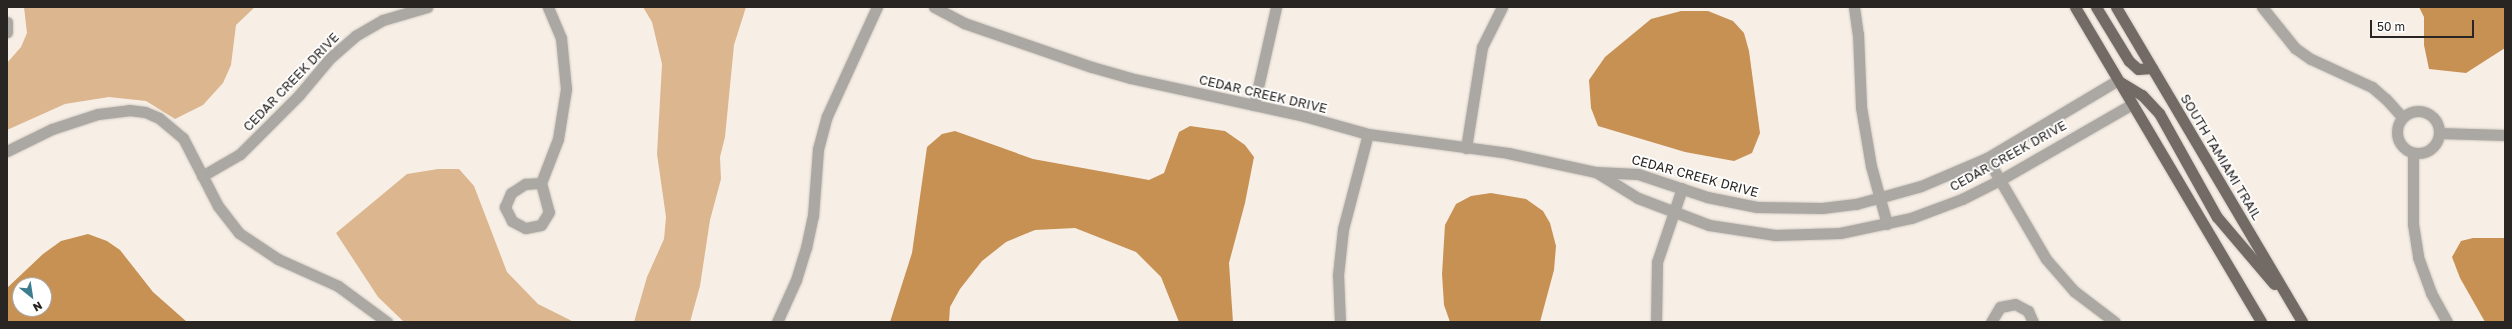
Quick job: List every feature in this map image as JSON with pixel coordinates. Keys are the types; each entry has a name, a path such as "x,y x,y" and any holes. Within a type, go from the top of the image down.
{"main road":[{"path":"2075,7 2261,322"},
{"path":"2096,7 2129,61 2138,69 2152,68"},
{"name":"SOUTH TAMIAMI TRAIL","path":"2116,7 2302,322"},
{"path":"2118,80 2142,95 2159,113 2217,217 2294,309"}],"street":[{"name":"CEDAR CREEK DRIVE","path":"202,176 240,154 299,94 330,58 355,36 382,20 427,7"},
{"path":"541,183 525,184 511,193 505,207 512,222 525,228 541,225 549,212 541,183 558,139 566,89 561,38 548,7"},
{"path":"777,322 796,280 806,248 813,216 818,149 827,116 877,7"},
{"name":"CEDAR CREEK DRIVE","path":"934,7 964,23 1092,67 1254,105 1368,134 1560,163 1596,172 1638,174 1741,205 1788,209 1822,208 1880,198 1942,179 1987,158 2118,80"},
{"path":"1254,105 1276,7"},
{"path":"1466,148 1482,47 1502,7"},
{"path":"1854,7 1858,34 1861,107 1887,224"},
{"path":"2262,7 2295,48 2311,59 2372,87 2386,98 2402,117"},
{"path":"7,22 7,32"},
{"name":"CEDAR CREEK DRIVE","path":"1596,172 1622,189 1673,212 1709,225 1775,236 1840,233 1887,224 1928,213 2000,180 2132,104"},
{"path":"7,151 47,131 84,118 115,111 145,112 159,118 183,138 202,176 227,220 252,243 278,259 338,286 387,322"},
{"path":"2416,111 2426,112 2432,117 2439,133 2431,149 2413,153 2401,146 2397,138 2396,131 2402,117 2416,111"},
{"path":"2439,133 2505,135"},
{"path":"1340,322 1338,275 1343,229 1368,134"},
{"path":"2413,153 2413,224 2418,257 2431,293 2447,322"},
{"path":"1987,158 2029,232 2059,276 2090,305 2115,322"},
{"path":"1656,322 1657,262 1682,188"},
{"path":"1991,322 1995,312 2000,307 2015,304 2028,311 2033,322"}],"shaded area":[{"path":"24,7 255,7 236,25 231,65 223,83 203,105 175,119 146,101 109,97 65,104 7,130 7,63 21,47 27,33"},
{"path":"643,7 746,7 734,45 725,137 720,157 721,179 710,220 700,286 690,322 634,322 647,277 664,239 666,217 657,154 662,64 652,22"},
{"path":"2419,7 2505,7 2505,48 2466,73 2429,69 2424,45 2424,17"},
{"path":"1681,11 1708,11 1733,21 1744,33 1749,51 1760,133 1752,153 1734,161 1685,152 1598,126 1591,108 1589,80 1605,57 1651,19"},
{"path":"1190,126 1225,131 1245,145 1254,157 1245,203 1229,263 1233,322 1179,322 1161,277 1136,252 1075,228 1035,230 1006,242 982,261 960,289 950,307 949,322 890,322 912,253 927,147 942,134 955,131 1033,159 1149,180 1164,173 1179,132"},
{"path":"438,169 459,169 474,186 507,272 538,304 574,322 404,322 378,297 336,233 407,174"},
{"path":"1491,193 1526,199 1543,211 1550,223 1556,246 1554,270 1540,322 1450,322 1444,305 1442,274 1445,225 1456,204 1471,196"},
{"path":"88,234 107,241 120,250 153,292 187,322 7,322 7,288 12,283 12,317 52,317 52,277 19,277 43,254 61,241"},
{"path":"2473,238 2505,238 2505,322 2485,322 2460,278 2452,257 2461,241"}]}
